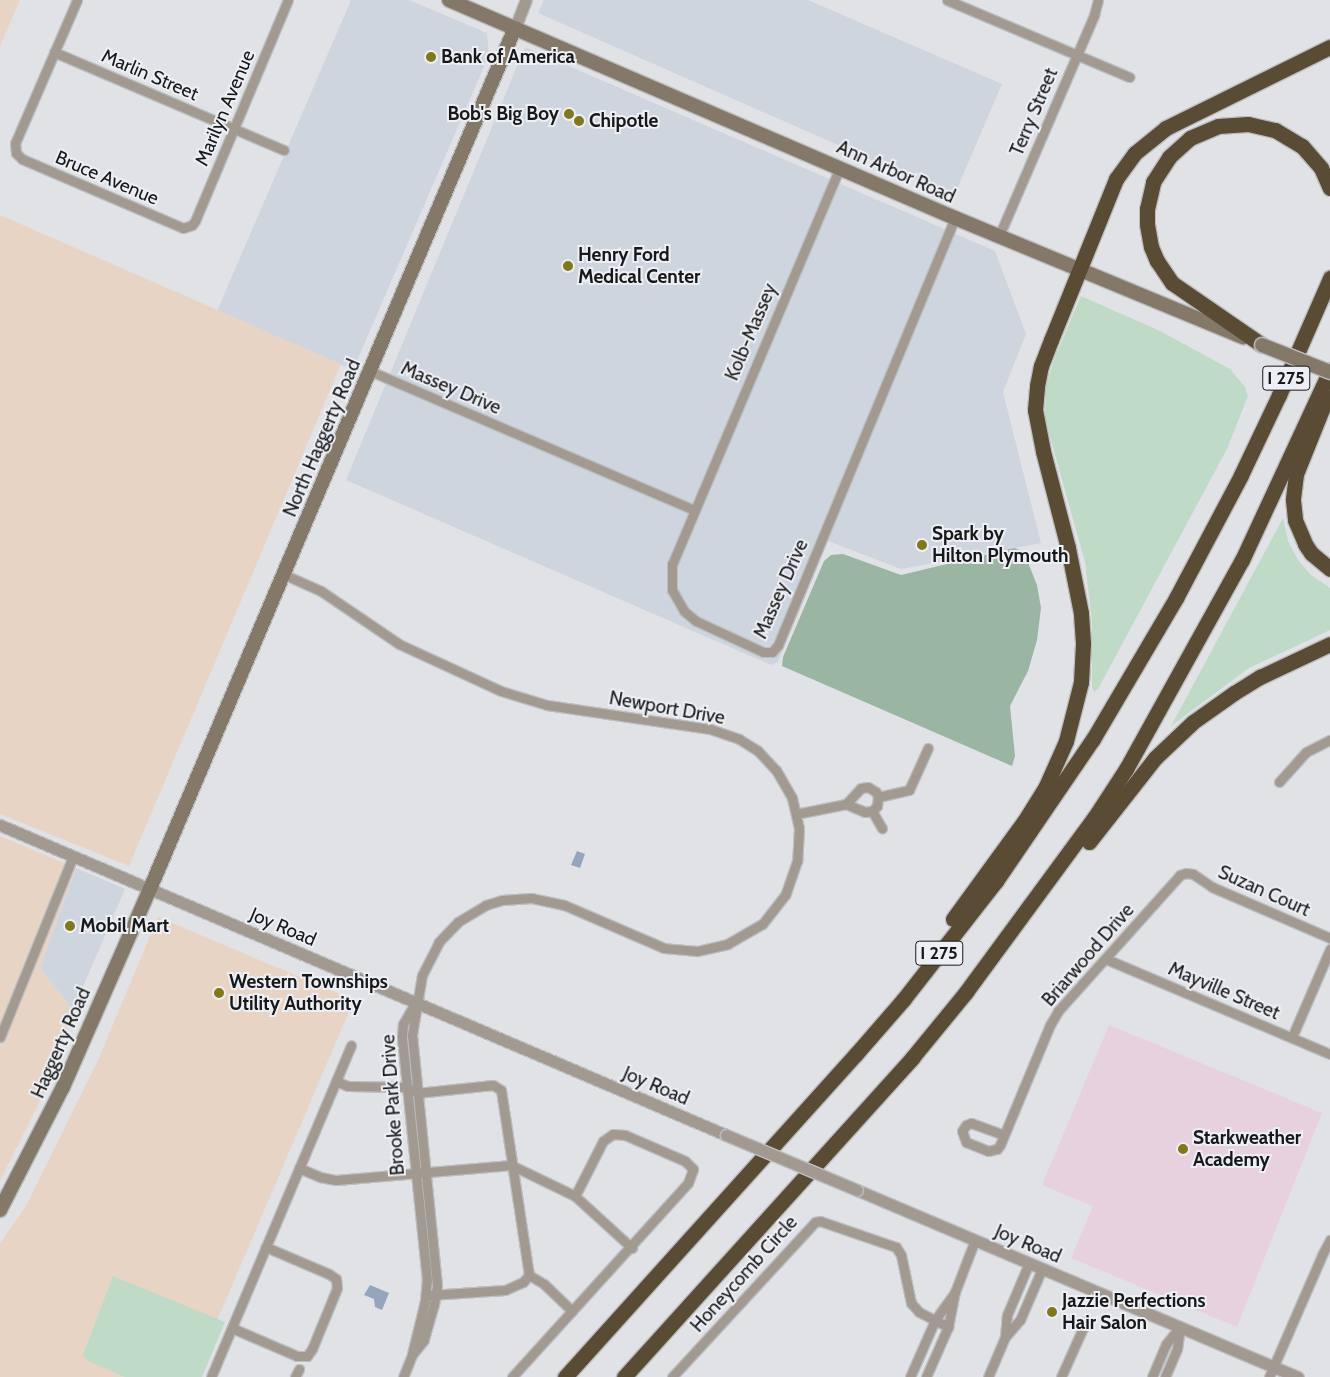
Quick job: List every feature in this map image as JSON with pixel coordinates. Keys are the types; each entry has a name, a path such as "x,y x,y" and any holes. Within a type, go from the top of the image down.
{"highway":[{"path":"903,1000 931,950 1025,820 1046,786 1066,741 1082,682 1083,643 1081,613 1068,548 1043,452 1035,410 1036,386 1041,366 1116,179 1135,153 1166,128 1185,117 1291,68 1330,47"},
{"path":"1262,344 1172,283 1157,261 1151,247 1147,224 1147,209 1153,182 1169,157 1190,138 1218,126 1248,124 1275,130 1302,146 1321,168 1330,188"},
{"name":"I 275","path":"565,1377 903,1000 996,880 1093,739 1176,598 1241,475 1330,275"},
{"name":"I 275","path":"624,1377 912,1058 1022,918 1094,818 1145,736 1242,560 1330,371"},
{"path":"1330,386 1320,418 1296,474 1293,500 1295,520 1305,544 1311,553 1330,569"},
{"path":"1022,918 1046,898 1155,758 1180,734 1234,693 1260,677 1330,644"}],"main road":[{"name":"Ann Arbor Road","path":"450,0 955,218 1330,371"},
{"name":"North Haggerty Road","path":"150,890 514,28"},
{"name":"Haggerty Road","path":"0,1210 60,1094 150,890"}],"street":[{"path":"54,52 77,0"},
{"name":"Marilyn Avenue","path":"188,227 195,221 288,0"},
{"name":"North Haggerty Road","path":"514,28 526,0"},
{"path":"947,0 1129,77"},
{"name":"Terry Street","path":"999,236 1077,55 1098,0"},
{"name":"Marlin Street","path":"54,52 284,150"},
{"name":"Bruce Avenue","path":"54,52 15,143 16,153 22,159 179,227 188,227"},
{"name":"Kolb-Massey","path":"694,510 840,167"},
{"name":"Massey Drive","path":"370,371 694,510 672,564 671,582 676,601 684,611 696,620 763,652 772,652 778,645 955,218"},
{"name":"Newport Drive","path":"284,574 321,591 398,644 501,691 555,706 710,729 739,739 758,752 776,770 788,790 796,814 798,853 793,876 785,895 762,924 737,940 706,950 673,949 656,945 556,903 531,898 502,900 475,910 458,922 443,937 430,956 422,976 416,1003"},
{"path":"1279,782 1306,752 1330,740"},
{"path":"878,797 909,790 928,748"},
{"path":"796,814 846,804 865,812 877,806 878,797 872,788 864,787 846,804"},
{"path":"872,810 882,828"},
{"name":"Joy Road","path":"0,825 1180,1327 1271,1372 1298,1377"},
{"path":"0,1037 73,856"},
{"name":"Suzan Court","path":"1186,873 1193,874 1212,887 1330,938"},
{"name":"Briarwood Drive","path":"1004,1135 971,1123 963,1130 966,1142 991,1152 999,1147 1054,1018 1180,875 1186,873"},
{"path":"1292,1038 1330,949"},
{"name":"Mayville Street","path":"1106,958 1330,1054"},
{"name":"Brooke Park Drive","path":"403,1377 412,1355 426,1295 426,1266 414,1172 402,1027 416,1003"},
{"name":"Brooke Park Drive","path":"412,1355 424,1340 436,1296 436,1265 412,1035 416,1003"},
{"path":"211,1377 350,1045"},
{"path":"336,1081 348,1086 406,1087 417,1093 497,1086 503,1094 511,1165 529,1275 544,1284 572,1311"},
{"path":"512,1377 632,1248 688,1184 693,1174 690,1165 625,1135 613,1134 603,1141 575,1196"},
{"path":"299,1168 328,1179 336,1180 511,1165 575,1196 632,1248"},
{"name":"Honeycomb Circle","path":"672,1377 815,1222 896,1247 902,1255 911,1302 920,1312 948,1327"},
{"path":"926,1377 948,1327 955,1292 975,1240"},
{"path":"1271,1372 1322,1253 1330,1240"},
{"path":"232,1328 300,1357 309,1354 337,1288 336,1280 329,1274 266,1247"},
{"path":"988,1377 1005,1337 1007,1315 1029,1263"},
{"path":"426,1266 436,1265"},
{"path":"1005,1337 1020,1320 1042,1269"},
{"path":"426,1295 436,1296 505,1290 523,1282 529,1275"},
{"path":"910,1377 935,1320 955,1292"},
{"path":"1061,1377 1086,1321"},
{"path":"1152,1377 1166,1344 1180,1327"},
{"path":"1165,1377 1177,1349 1180,1327"}],"shaded area":[{"path":"0,0 20,0 0,46"},
{"path":"351,0 409,0 487,33 489,55 353,370 217,311"},
{"path":"544,0 808,0 1002,84 954,196 538,13"},
{"path":"525,47 995,251 1026,334 1003,392 1041,543 901,569 828,541 778,662 771,665 346,480"},
{"path":"0,215 341,364 129,866 0,814"},
{"path":"0,836 76,868 40,968 73,1010 49,1083 0,1181"},
{"path":"76,868 125,889 73,1010 40,968"},
{"path":"158,917 354,1000 193,1377 0,1377 0,1243 26,1206 99,1058"},
{"name":"Starkweather Academy","path":"1109,1025 1322,1113 1237,1327 1071,1258 1093,1206 1042,1185"}],"green space":[{"path":"1081,296 1160,331 1230,369 1245,387 1248,396 1227,449 1098,689 1094,692 1092,687 1092,621 1085,562 1045,419 1046,386 1055,357"},
{"path":"1283,518 1288,541 1298,560 1311,575 1330,588 1330,630 1249,668 1171,726"},
{"path":"1014,548 1026,552 1027,560 1037,585 1041,608 1037,640 1028,671 1010,706 1015,756 1012,766 782,666 783,657 824,561 831,555 843,554 901,575"},
{"path":"113,1276 225,1322 202,1377 125,1377 88,1361 83,1355"}],"water":[{"path":"577,851 585,854 580,868 571,865"},
{"path":"370,1285 389,1293 382,1310 375,1307 374,1299 364,1295"}],"place":[{"name":"Bank of America","path":"431,57"},
{"name":"Bob's Big Boy","path":"569,114"},
{"name":"Chipotle","path":"579,121"},
{"name":"Henry Ford Medical Center","path":"568,266"},
{"name":"Spark by Hilton Plymouth","path":"922,545"},
{"name":"Mobil Mart","path":"70,926"},
{"name":"Western Townships Utility Authority","path":"219,993"},
{"name":"Starkweather Academy","path":"1183,1149"},
{"name":"Jazzie Perfections Hair Salon","path":"1052,1312"}]}
